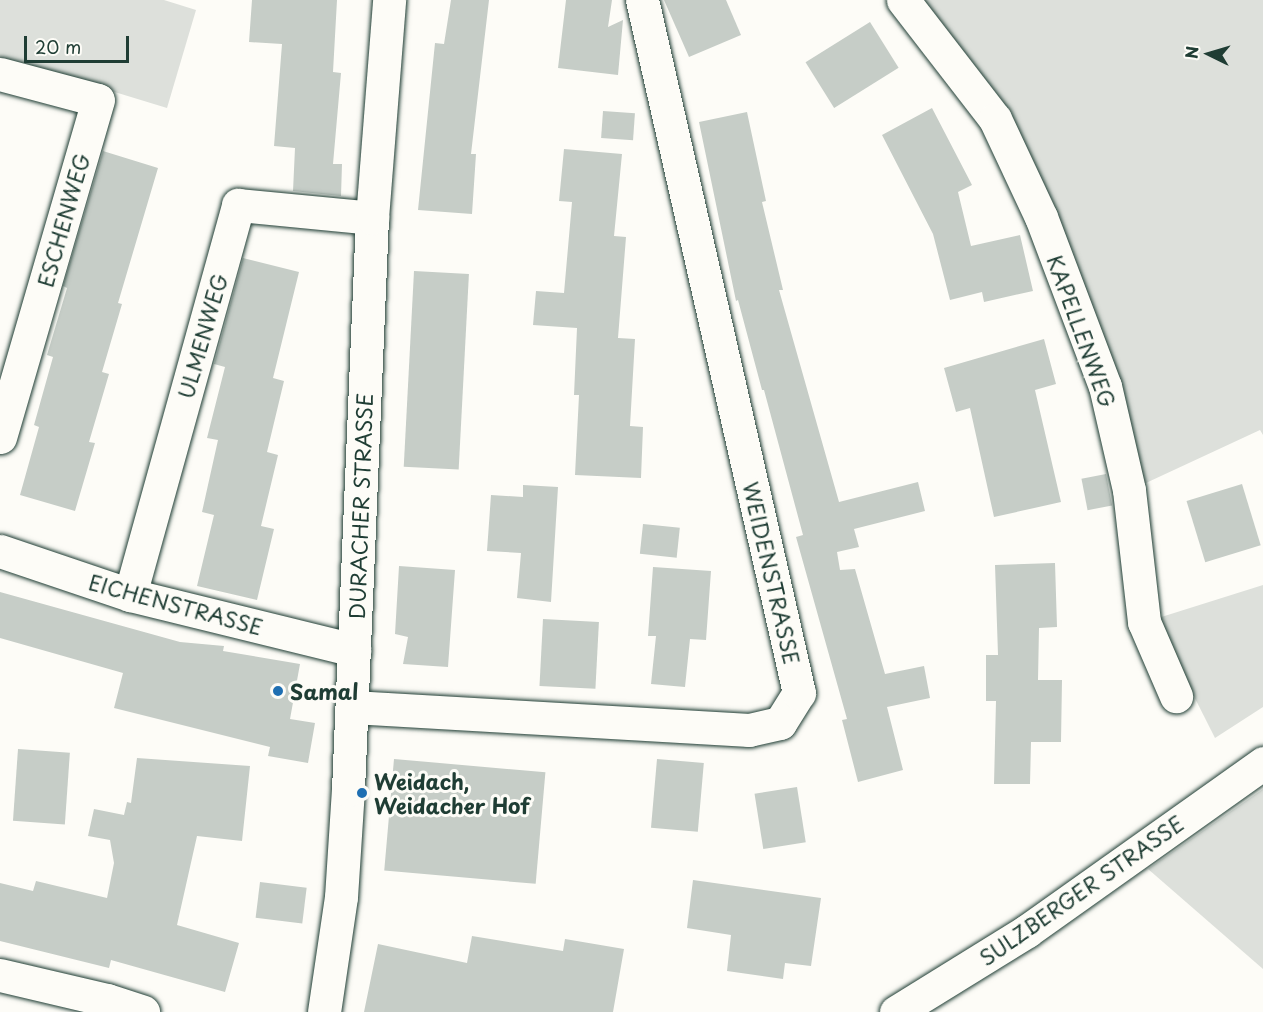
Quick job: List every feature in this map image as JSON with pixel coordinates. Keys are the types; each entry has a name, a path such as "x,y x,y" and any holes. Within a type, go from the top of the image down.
{"street":[{"name":"DURACHER STRASSE","path":"324,1012 340,897 352,707 372,218 389,0"},
{"name":"WEIDENSTRASSE","path":"352,707 749,730 780,723 799,693 642,0"},
{"name":"KAPELLENWEG","path":"903,0 995,119 1041,217 1105,386 1129,490 1144,622 1176,696"},
{"name":"ESCHENWEG","path":"0,74 98,100 0,437"},
{"name":"ULMENWEG","path":"130,595 238,205 372,218"},
{"name":"EICHENSTRASSE","path":"0,551 130,595 354,650"},
{"name":"SULZBERGER STRASSE","path":"896,1012 1027,931 1263,763"},
{"path":"0,975 107,1000 143,1012"}],"shaded area":[{"path":"0,0 164,0 196,10 167,108 0,57"},
{"path":"911,0 1263,0 1263,435 1260,430 1133,489 1045,215"},
{"path":"1263,585 1263,707 1215,738 1155,619"},
{"path":"1263,789 1263,969 1148,869"}],"building":[{"path":"252,0 337,0 333,72 341,73 333,164 342,164 341,196 293,191 295,148 274,146 282,44 249,42"},
{"path":"451,0 489,0 471,154 476,154 472,214 418,210 435,43 444,44"},
{"path":"566,0 612,0 608,27 623,20 618,75 558,68"},
{"path":"664,0 726,0 741,35 689,57"},
{"path":"870,22 899,68 834,108 806,62"},
{"path":"932,108 972,185 958,192 971,246 1020,235 1033,291 984,302 982,292 950,300 933,234 882,135"},
{"path":"603,111 635,113 633,140 601,138"},
{"path":"747,112 766,201 762,202 783,290 779,290 839,502 918,482 925,511 854,529 859,547 837,552 840,570 855,569 885,674 924,666 930,698 887,707 903,770 858,782 842,720 847,719 796,537 803,535 764,390 762,390 738,300 736,301 699,122"},
{"path":"564,149 622,154 614,236 626,237 618,338 635,339 630,426 643,427 641,478 575,475 579,395 574,395 577,328 533,325 536,291 564,293 572,202 559,201"},
{"path":"103,151 158,168 118,303 122,304 102,372 109,374 89,442 95,443 75,511 20,495 39,427 34,425 53,357 47,355 67,288 63,286"},
{"path":"243,258 299,272 273,378 284,381 267,452 278,455 261,526 274,529 257,600 197,586 214,515 202,512 218,440 207,438 225,367 214,364"},
{"path":"414,271 469,274 459,470 404,467"},
{"path":"1044,339 1056,384 1035,390 1061,502 994,517 970,408 956,412 944,368"},
{"path":"1106,474 1112,505 1088,510 1081,479"},
{"path":"1242,484 1261,545 1205,562 1187,501"},
{"path":"523,485 558,487 551,602 517,598 521,553 487,551 491,495 523,497"},
{"path":"643,524 680,528 677,558 640,554"},
{"path":"1055,563 1057,627 1039,628 1038,680 1062,680 1061,742 1031,742 1030,784 994,784 996,701 986,701 986,655 998,655 995,565"},
{"path":"399,566 455,570 448,667 403,664 408,637 395,634"},
{"path":"653,567 711,571 706,640 690,639 685,687 651,684 656,636 648,636"},
{"path":"0,592 180,642 224,646 223,651 300,664 290,719 315,723 308,763 268,756 270,747 114,708 123,673 0,638"},
{"path":"543,619 599,622 595,689 539,686"},
{"path":"18,749 70,753 65,824 13,821"},
{"path":"137,758 250,766 242,841 197,836 177,925 239,943 225,992 111,960 109,968 0,941 0,883 33,891 36,881 107,898 114,863 110,840 88,836 94,809 124,815 127,802 131,803"},
{"path":"394,759 545,772 536,884 384,871"},
{"path":"657,759 704,763 698,832 651,828"},
{"path":"797,787 806,842 763,849 755,794"},
{"path":"693,880 821,898 811,966 785,963 783,979 727,971 731,935 687,928"},
{"path":"260,882 307,888 302,923 256,918"},
{"path":"472,936 563,951 565,939 624,949 613,1012 364,1012 378,944 467,963"}],"place":[{"name":"Samal","path":"278,691"},
{"name":"Weidach, Weidacher Hof","path":"362,793"}]}
